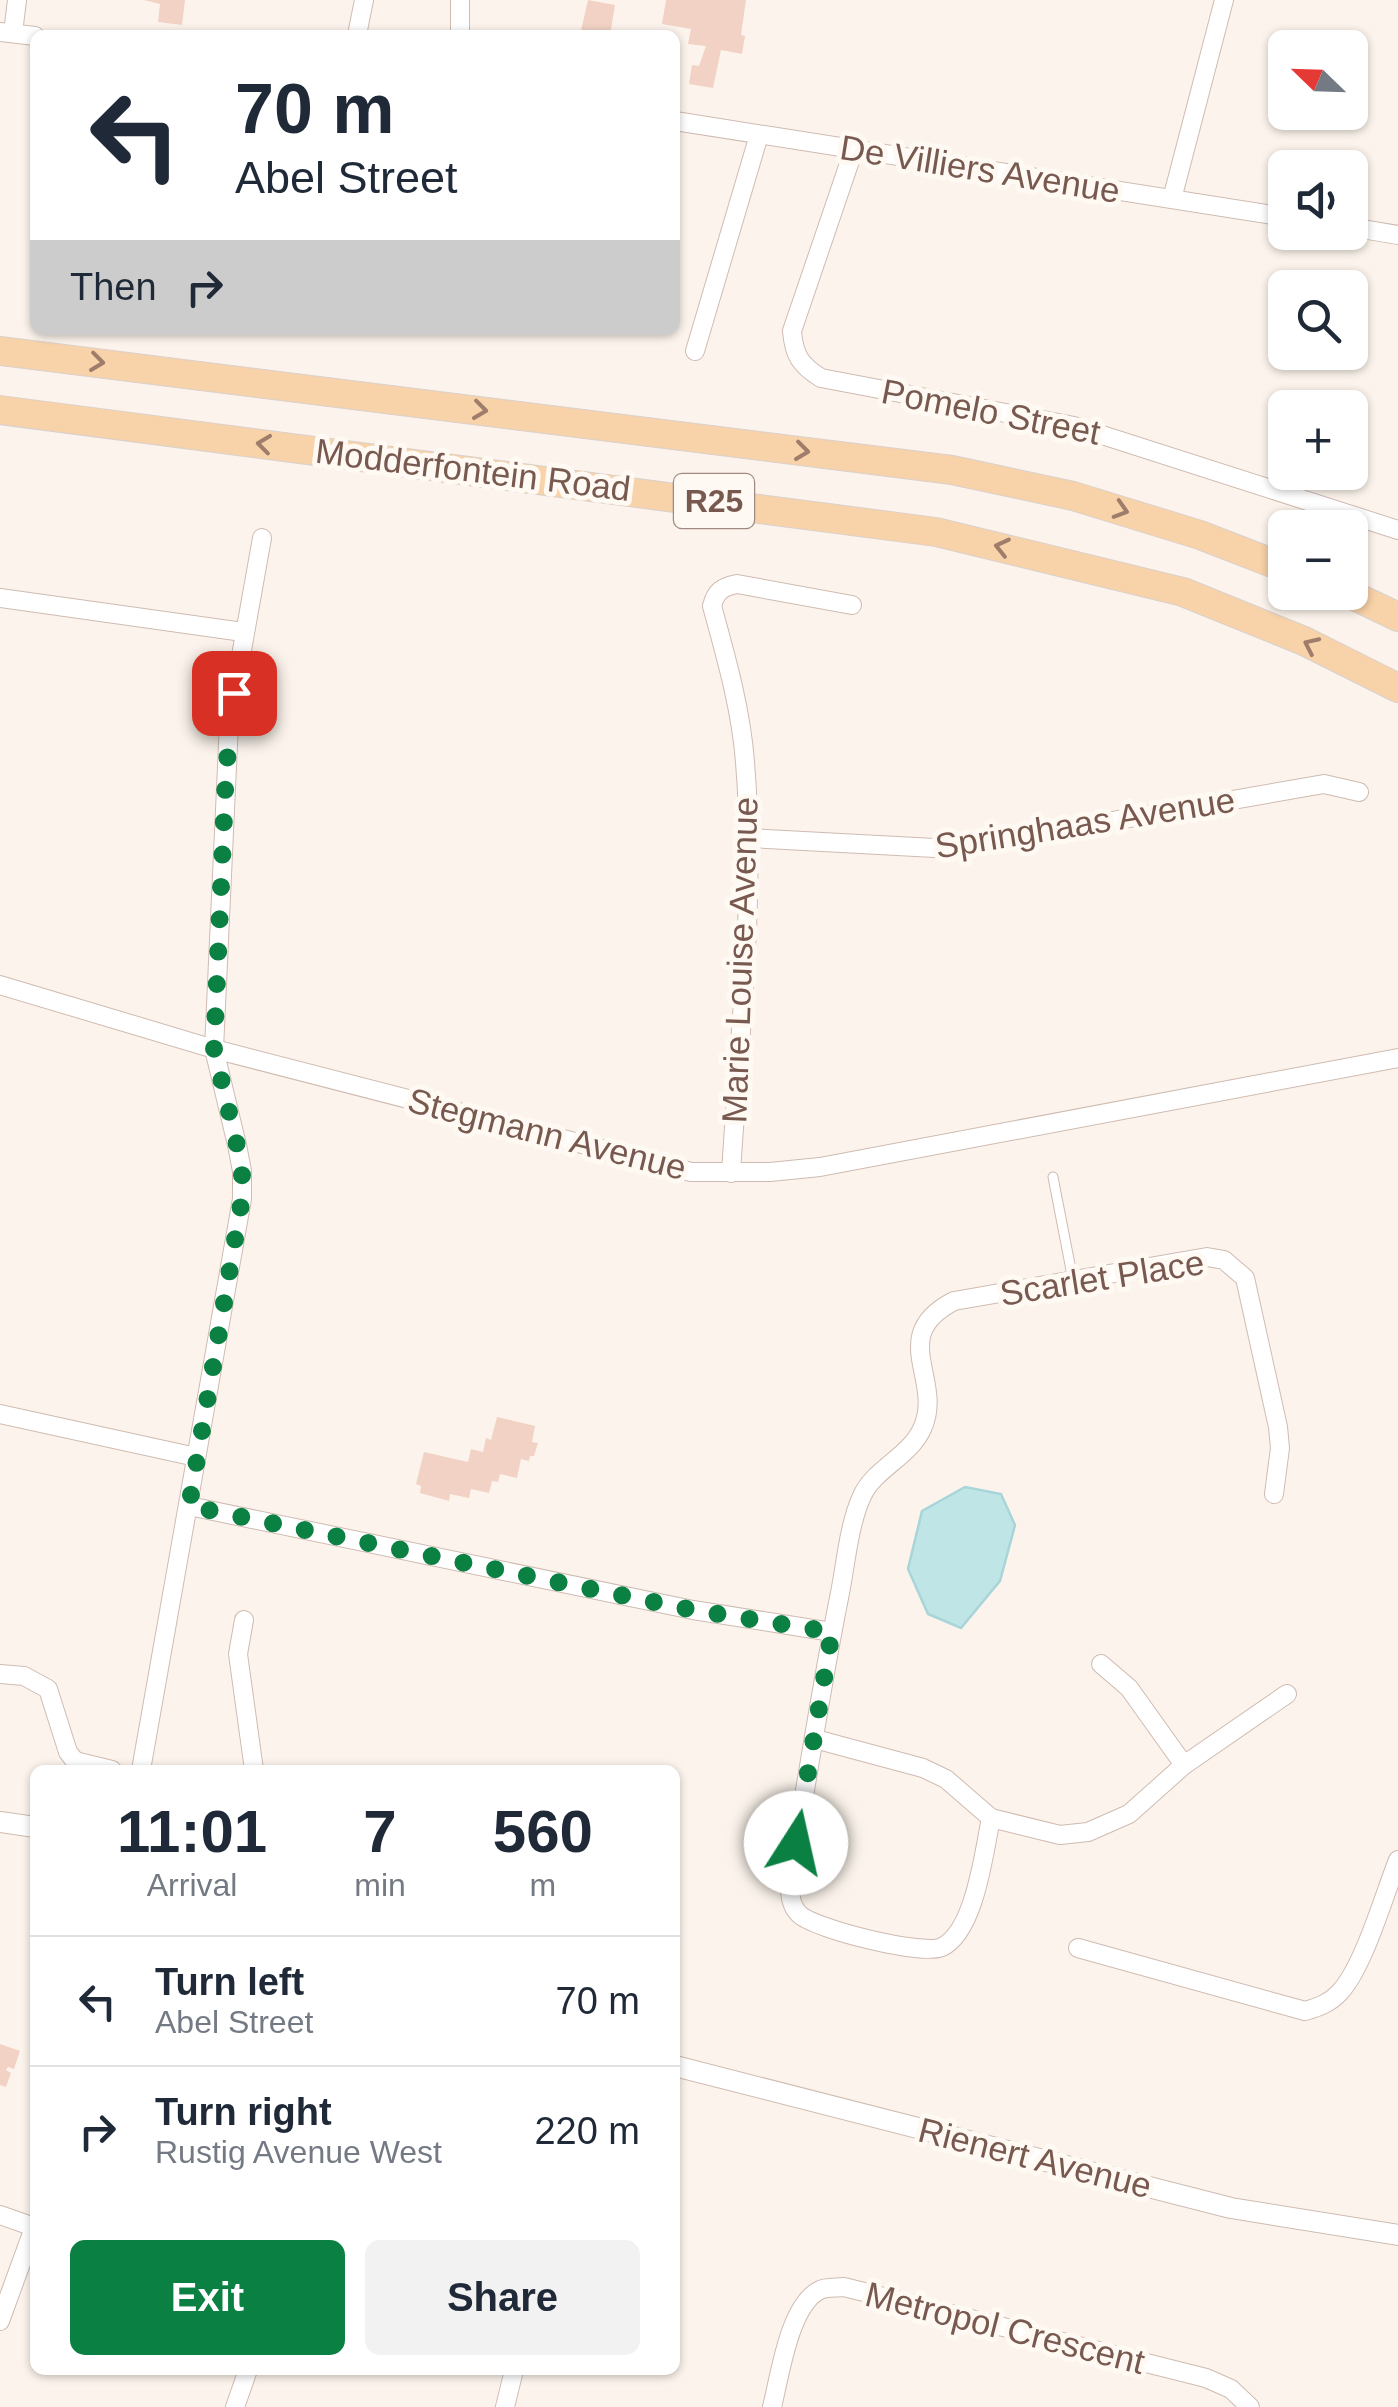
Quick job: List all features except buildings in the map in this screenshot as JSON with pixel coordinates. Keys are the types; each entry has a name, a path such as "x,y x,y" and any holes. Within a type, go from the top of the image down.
{"main road":[{"name":"Modderfontein Road","path":"0,351 952,470 1074,496 1200,534 1268,561"},
{"name":"Modderfontein Road","path":"0,410 936,532 1183,592 1304,641 1398,688"},
{"path":"1368,603 1398,617"}],"street":[{"path":"6,32 17,0"},
{"path":"357,30 364,0"},
{"path":"460,0 460,30"},
{"path":"1172,198 1224,0"},
{"name":"De Villiers Avenue","path":"680,123 1268,214"},
{"path":"695,351 758,135"},
{"name":"Pomelo Street","path":"854,150 792,330 794,350 802,366 821,378 1074,426 1398,530"},
{"path":"1368,231 1398,235"},
{"path":"142,1765 242,1199 242,1171 214,1049 229,723 262,538"},
{"name":"Marie Louise Avenue","path":"731,1173 750,838 745,758 733,684 712,606 723,586 737,584 852,604"},
{"path":"0,598 243,632"},
{"name":"Springhaas Avenue","path":"750,838 953,849 1324,784 1359,792"},
{"name":"Stegmann Avenue","path":"0,985 214,1049 691,1172 820,1167 1398,1058"},
{"name":"Scarlet Place","path":"832,1632 860,1498 922,1429 927,1412 919,1340 925,1324 937,1310 954,1301 1207,1257 1236,1267 1245,1278 1278,1427 1280,1448 1274,1494"},
{"path":"0,1414 196,1457"},
{"path":"189,1506 693,1610 832,1632 790,1878 790,1897 798,1913 814,1924 923,1951 942,1947 956,1934 971,1907 991,1818"},
{"path":"244,1620 238,1654 253,1765"},
{"path":"1101,1664 1129,1688 1184,1765"},
{"path":"0,1674 24,1676 48,1690 68,1752 75,1761 91,1765"},
{"path":"815,1738 923,1768 946,1779 991,1818 1060,1834 1088,1832 1128,1814 1184,1765 1287,1694"},
{"path":"0,1822 30,1825"},
{"path":"1078,1948 1305,2010 1324,2005 1342,1990 1355,1969 1398,1860"},
{"name":"Rienert Avenue","path":"680,2067 1230,2208 1398,2235"},
{"path":"0,2215 30,2225"},
{"path":"0,2321 30,2237"},
{"name":"Metropol Crescent","path":"772,2407 792,2326 804,2303 821,2289 844,2287 1206,2378 1231,2389 1250,2407"},
{"path":"235,2407 246,2375"},
{"path":"505,2407 513,2375"}],"lane":[{"path":"1053,1177 1073,1280"}],"water":[{"path":"965,1487 1001,1494 1015,1525 1000,1581 961,1628 928,1614 908,1569 922,1511"}],"route":[{"path":"234,693 226,771 214,1049 242,1171 242,1199 189,1506 693,1610 832,1632 796,1843"}]}
